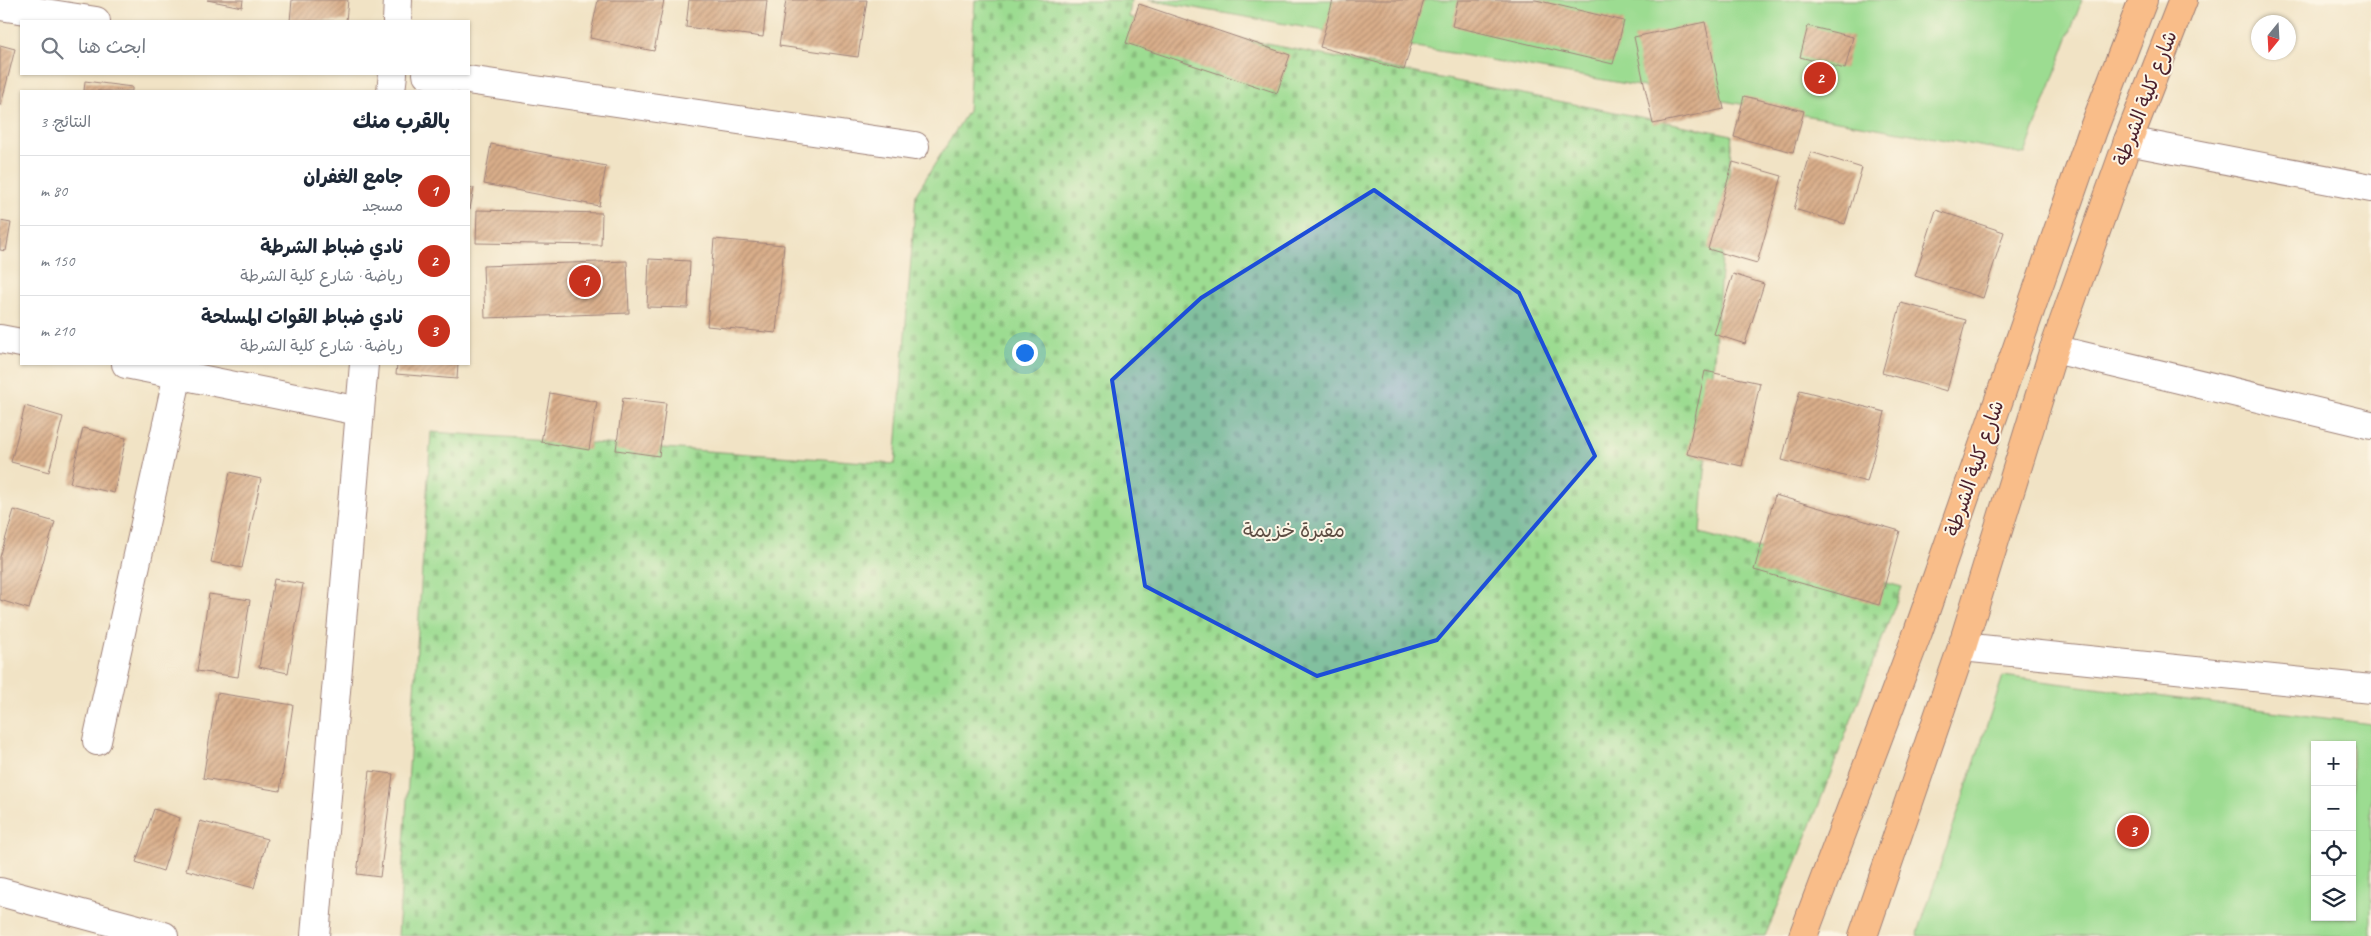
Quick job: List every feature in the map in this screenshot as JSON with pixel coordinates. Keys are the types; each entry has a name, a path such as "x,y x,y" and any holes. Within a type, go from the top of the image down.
{"main road":[{"name":"شارع كلية الشرطة","path":"1803,936 1918,632 2092,130 2143,0"},
{"name":"شارع كلية الشرطة","path":"1864,936 1962,647 2054,350 2128,141 2183,0"}],"street":[{"path":"397,20 398,0"},
{"path":"0,6 90,20"},
{"path":"392,90 393,75"},
{"path":"434,75 915,146"},
{"path":"2128,141 2371,188"},
{"path":"0,339 20,344"},
{"path":"2054,350 2371,425"},
{"path":"131,365 360,411"},
{"path":"315,936 364,365"},
{"path":"97,741 178,374"},
{"path":"1962,647 2371,689"},
{"path":"0,892 164,936"}],"highlighted area":[{"path":"1374,190 1519,293 1595,456 1437,640 1317,676 1145,586 1112,380 1201,298"}],"green space":[{"name":"مقبرة خزيمة","path":"975,0 1131,0 1129,17 1732,135 1700,533 1902,587 1798,859 1765,936 398,936 431,432 895,464 916,194 968,111"},
{"path":"1149,0 2082,0 2025,154"},
{"path":"2003,676 2371,724 2371,936 1917,936"}],"building":[{"path":"207,0 243,0 242,7"},
{"path":"292,0 348,0 346,20 290,20"},
{"path":"598,0 664,0 654,51 590,38"},
{"path":"689,0 767,0 763,37 686,27"},
{"path":"786,0 867,0 858,57 779,46"},
{"path":"1333,0 1424,0 1404,70 1320,47"},
{"path":"1458,0 1536,0 1624,21 1613,64 1452,26"},
{"path":"1139,4 1290,55 1277,93 1126,43"},
{"path":"1705,22 1724,109 1653,124 1634,37"},
{"path":"1808,26 1853,37 1845,69 1800,57"},
{"path":"0,45 15,49 1,105 0,105"},
{"path":"85,81 132,87 132,90 84,90"},
{"path":"1744,96 1804,111 1793,152 1734,137"},
{"path":"491,144 606,166 599,206 484,184"},
{"path":"1811,152 1862,168 1845,224 1794,209"},
{"path":"1733,162 1782,176 1757,263 1708,249"},
{"path":"470,187 474,188 470,209"},
{"path":"477,210 602,213 601,245 476,243"},
{"path":"1936,210 2004,232 1983,298 1915,276"},
{"path":"0,221 11,223 6,251 0,250"},
{"path":"714,239 784,245 776,333 707,326"},
{"path":"649,259 690,261 688,308 647,307"},
{"path":"627,261 629,313 485,318 483,266"},
{"path":"1733,274 1764,284 1745,344 1714,334"},
{"path":"1901,303 1966,320 1947,391 1882,373"},
{"path":"397,365 458,365 457,379 396,374"},
{"path":"1705,371 1760,383 1742,466 1687,454"},
{"path":"1800,390 1885,412 1867,482 1782,460"},
{"path":"550,393 597,402 589,450 541,442"},
{"path":"623,398 666,403 659,456 616,450"},
{"path":"25,406 63,417 49,472 11,462"},
{"path":"83,428 126,438 114,493 70,483"},
{"path":"230,472 261,479 242,568 211,562"},
{"path":"1775,495 1900,531 1879,605 1754,570"},
{"path":"14,510 55,522 29,609 0,600 0,557"},
{"path":"274,579 303,584 288,673 259,667"},
{"path":"209,594 250,600 238,677 197,671"},
{"path":"217,693 293,705 280,791 203,778"},
{"path":"370,771 393,774 380,877 357,874"},
{"path":"154,809 180,818 163,871 136,862"},
{"path":"200,821 267,839 254,888 186,870"}],"place":[{"name":"نادي ضباط الشرطة","path":"1820,78"},
{"name":"جامع الغفران","path":"585,281"},
{"name":"نادي ضباط القوات المسلحة","path":"2133,831"}]}
